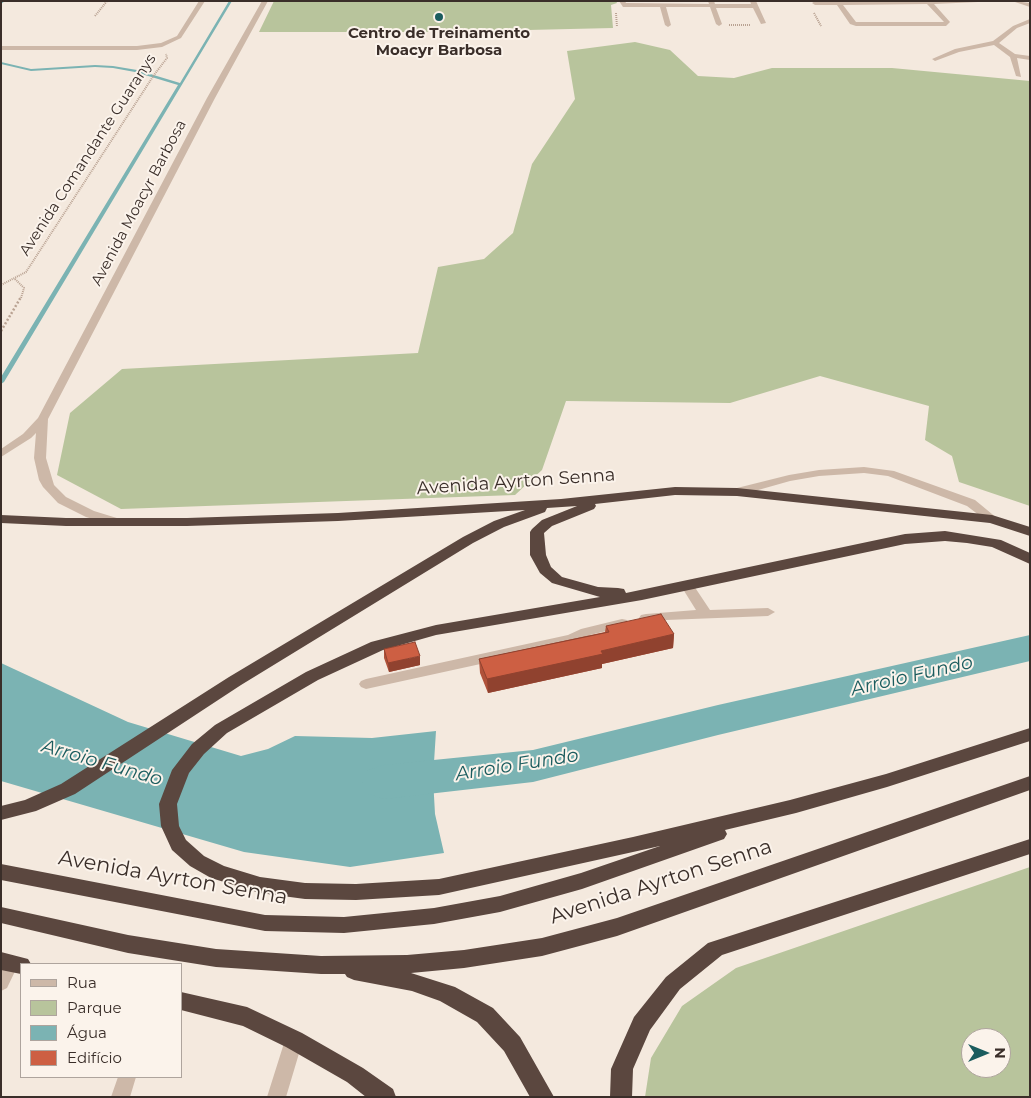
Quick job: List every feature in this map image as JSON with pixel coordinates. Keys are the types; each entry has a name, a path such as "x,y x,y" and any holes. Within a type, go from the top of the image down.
{"highway":[{"name":"Avenida Ayrton Senna","path":"1,518 116,522 338,517 561,503 675,491 737,492 992,519 1030,532"},
{"path":"617,497 566,514 547,523 537,532 538,555 545,570 557,580 597,592 642,595"},
{"path":"1,812 29,806 68,789 235,681 468,540 499,524 561,503"},
{"path":"796,806 633,846 439,887 356,892 305,891 260,885 218,872 197,861 179,845 170,826 168,804 181,770 198,749 221,729 312,676 376,646 436,630 642,595 905,539 945,536 996,543 1030,559"},
{"name":"Avenida Ayrton Senna","path":"1,872 28,879 265,923 344,925 434,916 500,904 582,881 796,806 887,780 1030,734"},
{"name":"Avenida Ayrton Senna","path":"1,915 128,944 207,956 321,965 464,959 542,947 617,927 1030,783"},
{"path":"620,1097 622,1069 642,1024 673,983 715,949 1030,846"},
{"path":"321,965 412,982 447,994 485,1015 512,1044 543,1097"},
{"path":"182,1001 247,1017 294,1040 355,1075 384,1097"}],"street":[{"path":"1,48 144,48 168,43 179,37 202,1"},
{"name":"Avenida Moacyr Barbosa","path":"1,454 27,436 43,419 211,98 265,1"},
{"path":"622,1 623,5 663,6 754,4 763,23"},
{"path":"815,2 862,2 888,8 918,2 997,1"},
{"path":"1017,1 1030,5"},
{"path":"839,2 852,23 946,24 947,22 930,3"},
{"path":"712,4 719,24"},
{"path":"663,6 668,25"},
{"path":"888,8 900,25"},
{"path":"935,59 957,50 995,42 1015,27 1030,22"},
{"path":"995,42 1013,56 1030,58"},
{"path":"1013,56 1019,76"},
{"name":"Avenida Moacyr Barbosa","path":"43,419 40,458 45,480 49,487 62,500 90,514 116,522"},
{"path":"737,492 789,478 864,470 890,473 964,500 992,519"},
{"path":"687,586 706,614"},
{"path":"366,684 572,639 586,632 645,618 678,614 768,612"},
{"path":"1,983 11,963"},
{"path":"276,1097 294,1040"},
{"path":"120,1097 127,1078"}],"path":[{"path":"95,16 107,1"},
{"path":"719,24 763,23"},
{"name":"Avenida Comandante Guaranys","path":"1,285 26,272 154,76 168,58 166,54"},
{"path":"1,331 24,292 24,288 15,279"}],"green space":[{"name":"Centro de Treinamento Moacyr Barbosa","path":"274,1 616,1 617,3 611,5 613,28 442,32 259,32"},
{"path":"635,42 670,50 698,76 734,78 772,68 892,68 1030,81 1030,506 959,482 952,456 925,440 929,406 820,376 730,403 566,401 542,470 515,495 121,509 57,475 70,413 122,369 418,353 438,267 484,259 513,233 532,164 575,99 567,51"},
{"path":"1030,867 1030,1097 645,1097 651,1058 682,1006 736,968"}],"water":[{"path":"1,663 128,722 241,756 268,749 295,736 372,738 436,731 433,778 435,814 444,853 350,867 244,852 1,781"}],"building":[{"path":"661,614 674,634 601,651 603,654 487,679 479,659 609,632 606,626"},
{"path":"415,642 420,656 388,663 384,649"}],"waterway":[{"path":"180,85 231,1"},
{"path":"1,63 31,70 95,66 113,67 136,71 180,85"},
{"path":"1,382 180,85"},
{"name":"Arroio Fundo","path":"384,782 533,766 718,720 1030,648"}],"place":[{"name":"Centro de Treinamento Moacyr Barbosa","path":"439,17"}]}
